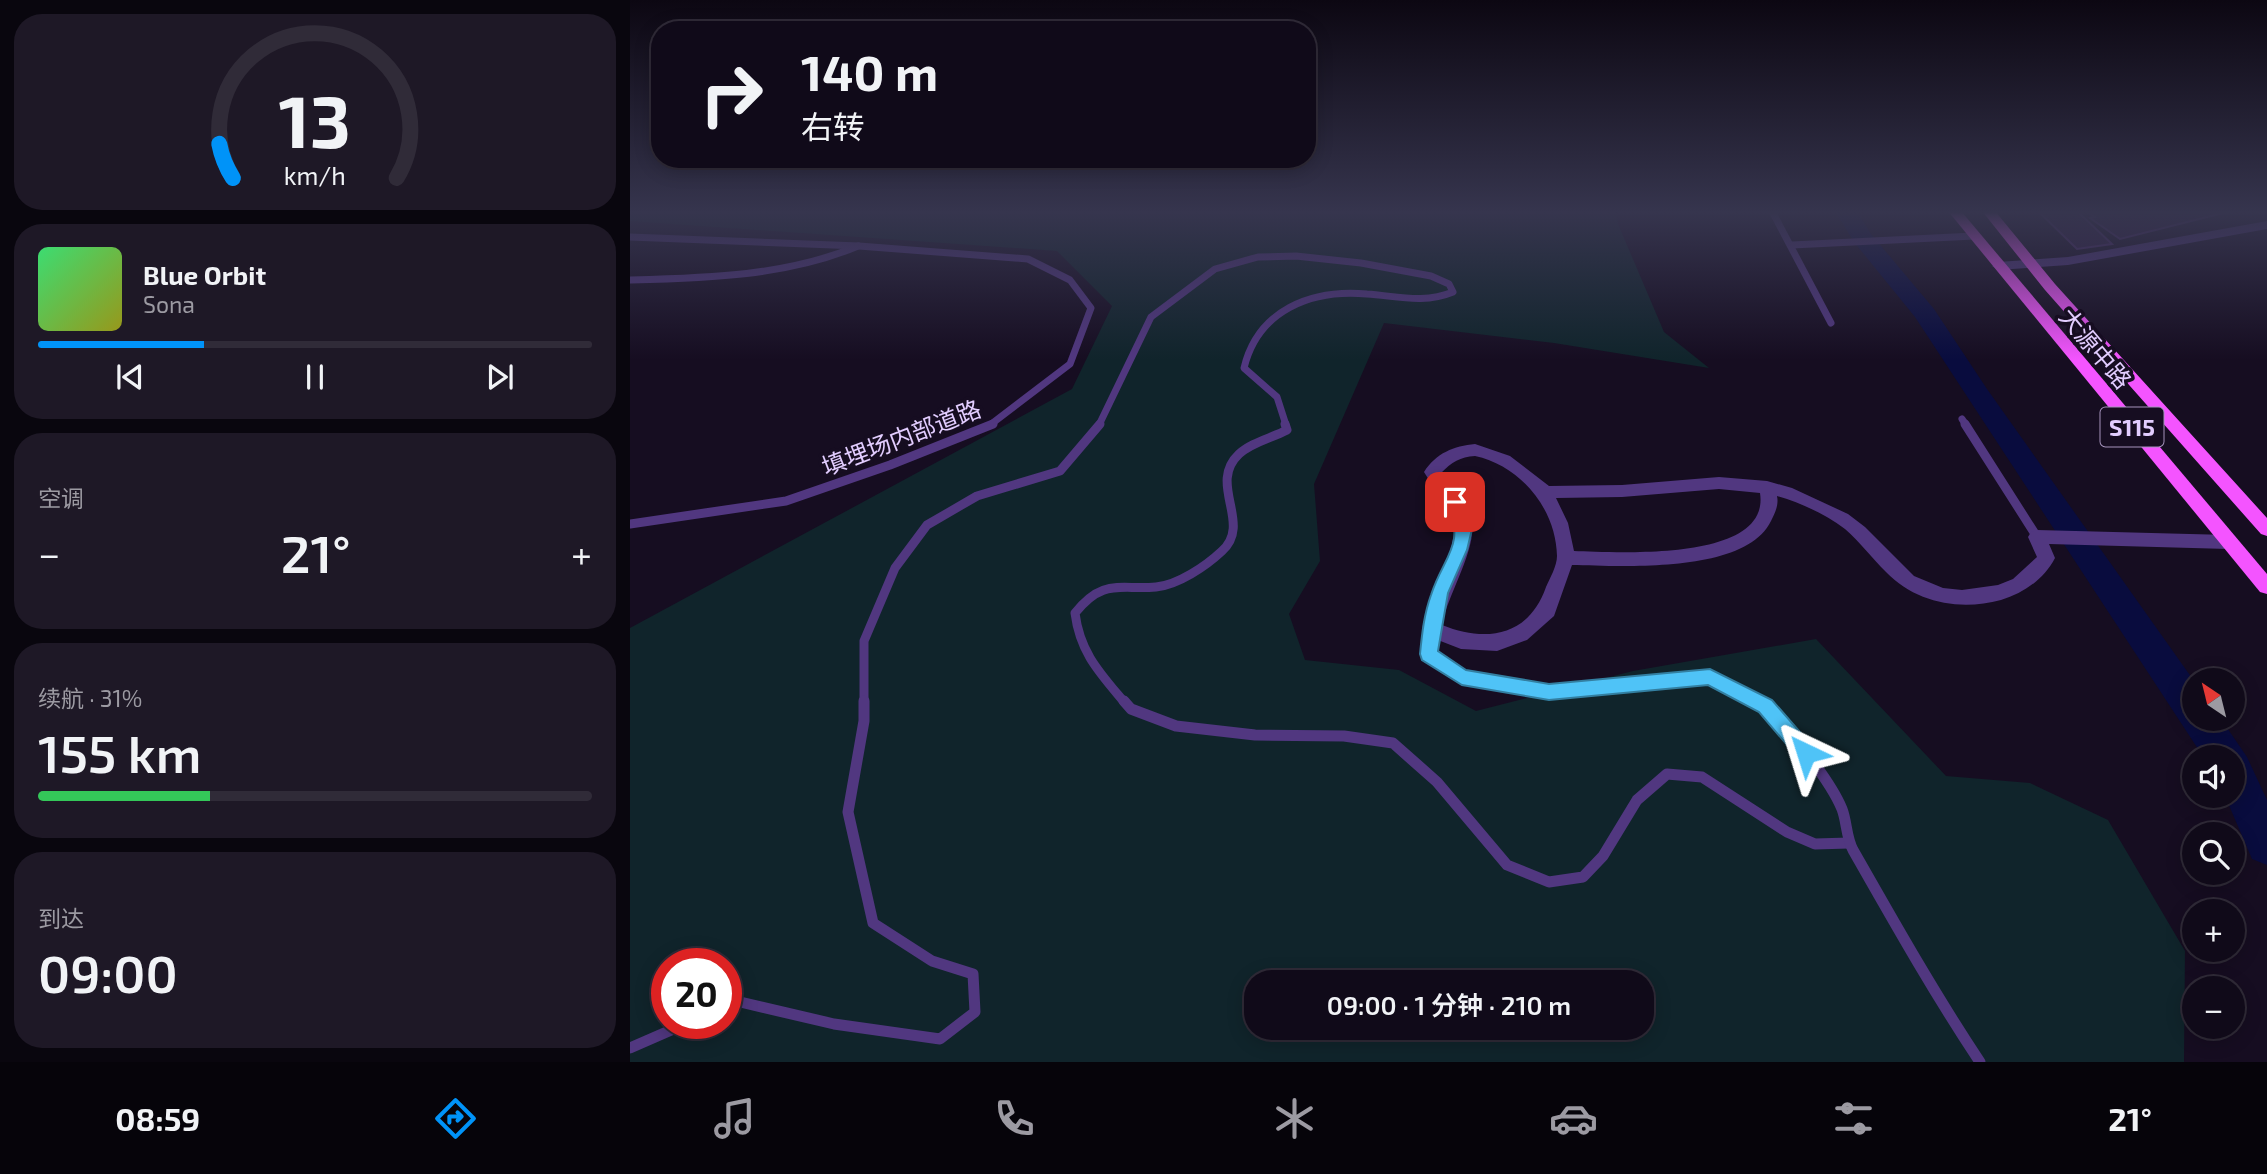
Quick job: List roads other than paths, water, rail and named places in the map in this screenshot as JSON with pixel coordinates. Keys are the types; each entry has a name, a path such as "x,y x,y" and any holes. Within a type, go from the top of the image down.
{"main road":[{"name":"S115","path":"1994,261 1998,266"},
{"name":"S115","path":"2029,261 2032,265"},
{"name":"大源中路","path":"2032,265 2267,529"},
{"name":"大源中路","path":"1998,266 2267,587"},
{"path":"2015,287 2050,287"}],"street":[{"path":"1998,266 2058,261"},
{"path":"1464,450 1489,452 1518,467 1545,492 1559,523 1566,558 1547,611 1520,634 1497,643 1461,641 1432,629 1440,593 1459,550 1465,525 1455,502 1432,472 1443,458 1464,450"},
{"path":"1545,492 1649,489 1723,481 1766,487 1812,503 1851,526 1909,583 1942,595 1982,596 2013,589 2037,574 2046,558 2037,537 2228,542"},
{"path":"1566,558 1689,556 1728,546 1757,530 1770,504 1766,487"}],"lane":[{"name":"填埋场内部道路","path":"630,280 740,273 820,261"},
{"name":"填埋场内部道路","path":"630,524 786,501 890,466 991,425 1070,363 1091,309 1070,279 1033,261"},
{"path":"742,1002 834,1024 940,1039 975,1012 973,974 932,961 873,923 848,812 864,721 864,641 895,568 927,525 977,496 1060,471 1105,418 1151,317 1215,270 1246,261"},
{"path":"1346,261 1431,276 1449,284 1453,292 1444,297 1419,299 1356,293 1303,302 1263,321 1246,349 1244,368 1277,397 1287,430 1242,451 1227,467 1224,492 1234,512 1234,527 1226,547 1193,571 1160,587 1136,584 1113,587 1086,596 1075,613 1078,638 1097,670 1130,709 1176,726 1255,735 1344,736 1393,743 1437,782 1507,865 1549,882 1583,877 1603,856 1637,800 1667,774 1702,777 1787,832 1815,844 1849,843"},
{"path":"1800,261 1831,323"},
{"path":"1962,419 2037,537"},
{"path":"1432,629 1429,654 1462,678 1549,692 1710,677 1765,706 1806,753 1842,808 1849,843 1930,987 1980,1062"},
{"path":"630,1048 651,1039"}],"waterway":[{"path":"1881,261 1925,314 1977,395 2182,693"},
{"path":"2208,732 2217,745"},
{"path":"2245,796 2267,845"}]}
